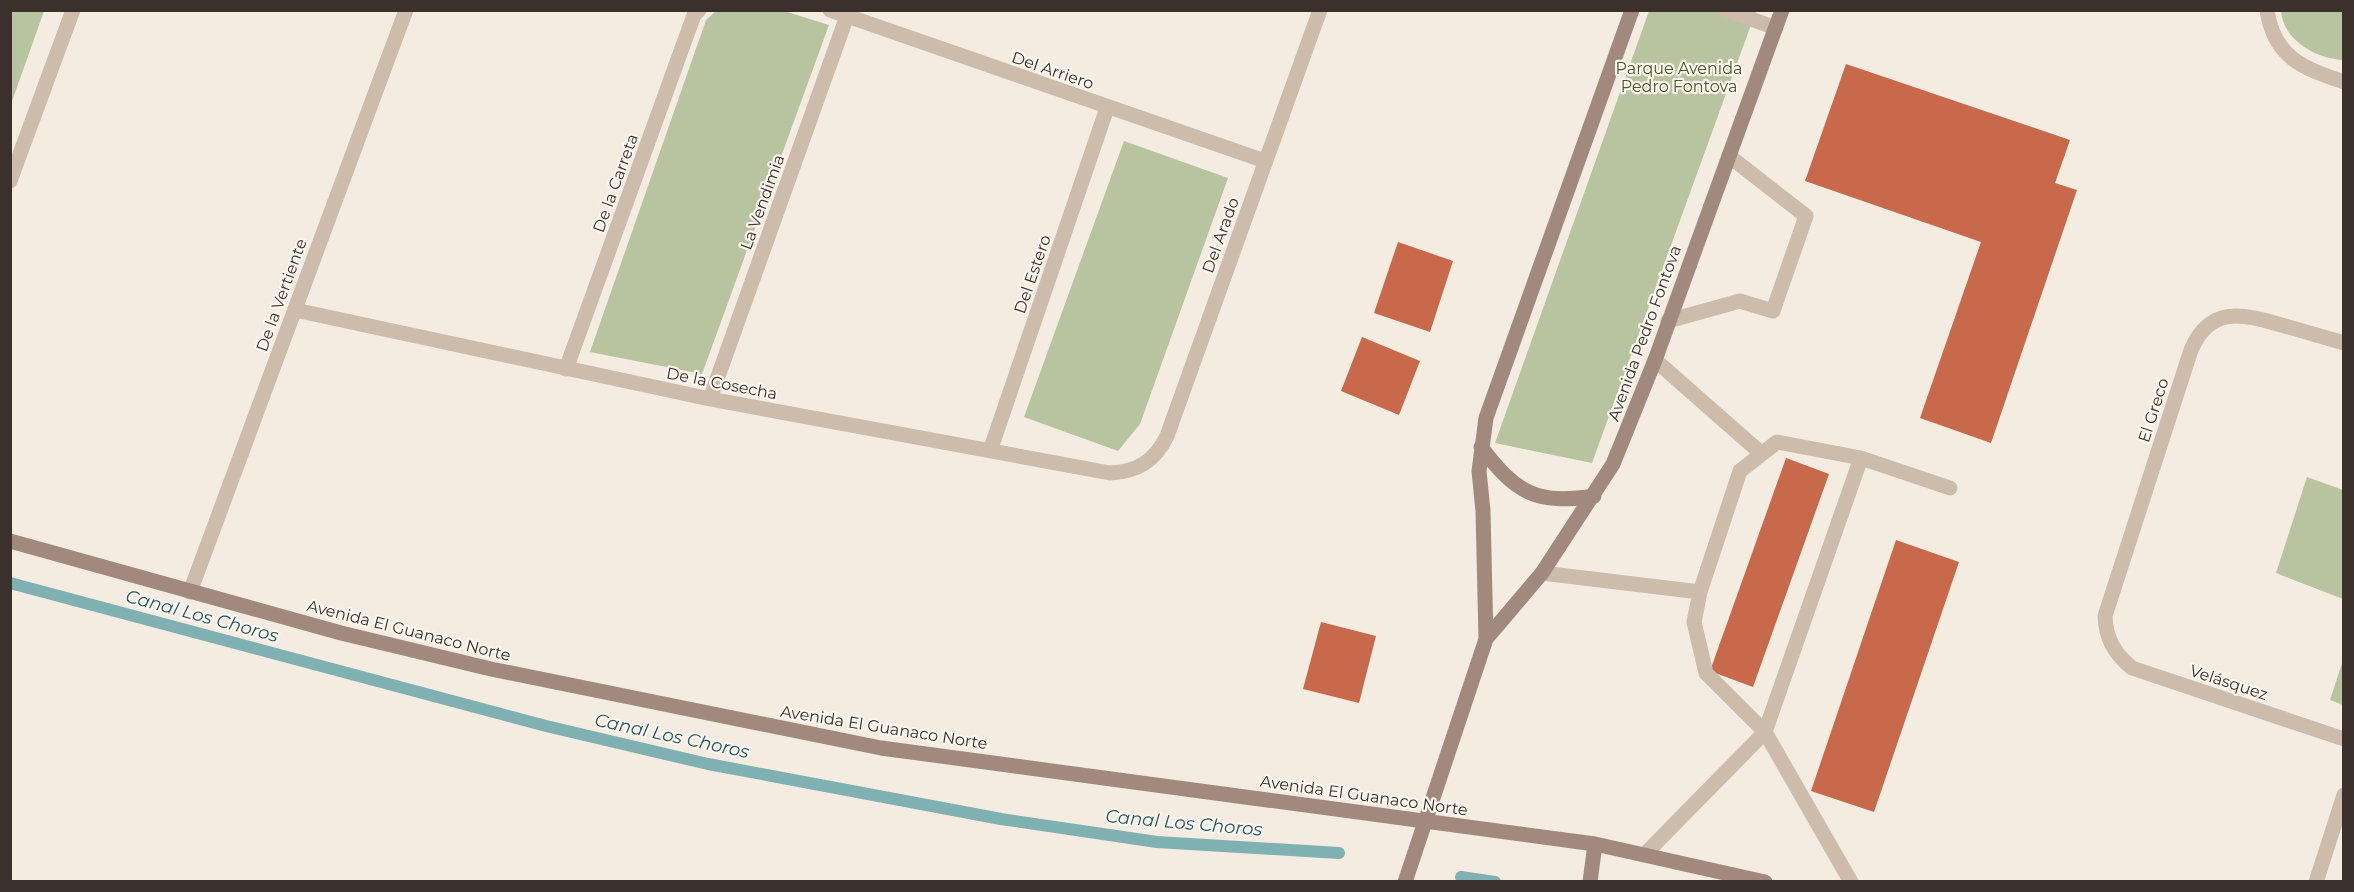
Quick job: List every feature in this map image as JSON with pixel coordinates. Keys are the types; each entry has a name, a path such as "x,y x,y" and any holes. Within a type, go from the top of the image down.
{"street":[{"path":"10,181 73,10"},
{"name":"De la Vertiente","path":"190,592 406,10"},
{"name":"De la Carreta","path":"566,369 694,15 699,10"},
{"name":"Del Arriero","path":"830,10 1265,161"},
{"name":"Del Arado","path":"1144,465 1162,448 1167,436 1320,10"},
{"name":"Avenida Pedro Fontova","path":"1405,882 1486,639 1483,511 1479,471 1481,447 1494,391 1632,10"},
{"path":"1726,10 1776,28"},
{"name":"Avenida Pedro Fontova","path":"1486,639 1542,573 1613,464 1655,360 1782,10"},
{"path":"2267,10 2270,28 2286,54 2309,70 2343,82"},
{"name":"La Vendimia","path":"710,399 847,16"},
{"name":"Del Estero","path":"990,451 1107,108"},
{"path":"1668,321 1740,302 1773,311 1806,216 1729,156"},
{"name":"De la Cosecha","path":"295,310 710,399 1110,473 1134,470 1144,465"},
{"name":"El Greco","path":"2111,646 2106,631 2109,600 2191,350 2200,334 2213,321 2235,315 2262,320 2343,343"},
{"path":"1655,360 1762,454"},
{"path":"1851,882 1765,732 1706,673 1694,622 1700,592 1740,471 1777,442 1861,458 1950,488"},
{"path":"1481,447 1516,487 1540,497 1558,499 1594,496"},
{"path":"1646,853 1765,732 1861,458"},
{"name":"Avenida El Guanaco Norte","path":"10,541 341,633 491,669 881,748 1595,843 1765,882"},
{"path":"1542,573 1700,592"},
{"name":"Velásquez","path":"2111,646 2132,668 2146,674 2343,739"},
{"path":"2315,878 2343,795"},
{"path":"1591,875 1595,843"}],"green space":[{"path":"781,10 829,25 702,374 590,352 706,20 716,11"},
{"path":"10,11 44,11 11,104"},
{"name":"Parque Avenida Pedro Fontova","path":"1649,11 1756,11 1592,463 1495,443"},
{"path":"2281,11 2343,11 2343,60 2312,52 2294,39 2283,21"},
{"path":"1124,141 1228,178 1140,424 1118,451 1024,417"},
{"path":"2307,477 2343,490 2343,599 2276,573"},
{"path":"2343,660 2343,705 2330,700"}],"building":[{"path":"1846,64 2070,140 2055,183 2077,190 1991,443 1920,418 1981,242 1805,181"},
{"path":"1398,242 1453,261 1430,332 1374,313"},
{"path":"1362,337 1420,361 1399,415 1341,391"},
{"path":"1786,458 1829,474 1753,687 1710,671"},
{"path":"1896,540 1959,562 1874,812 1811,791"},
{"path":"1321,622 1376,636 1359,703 1303,689"}],"waterway":[{"name":"Canal Los Choros","path":"10,583 546,726 708,764 1001,819 1157,842 1339,853"},
{"name":"Canal Los Choros","path":"1461,877 1495,882"}]}
